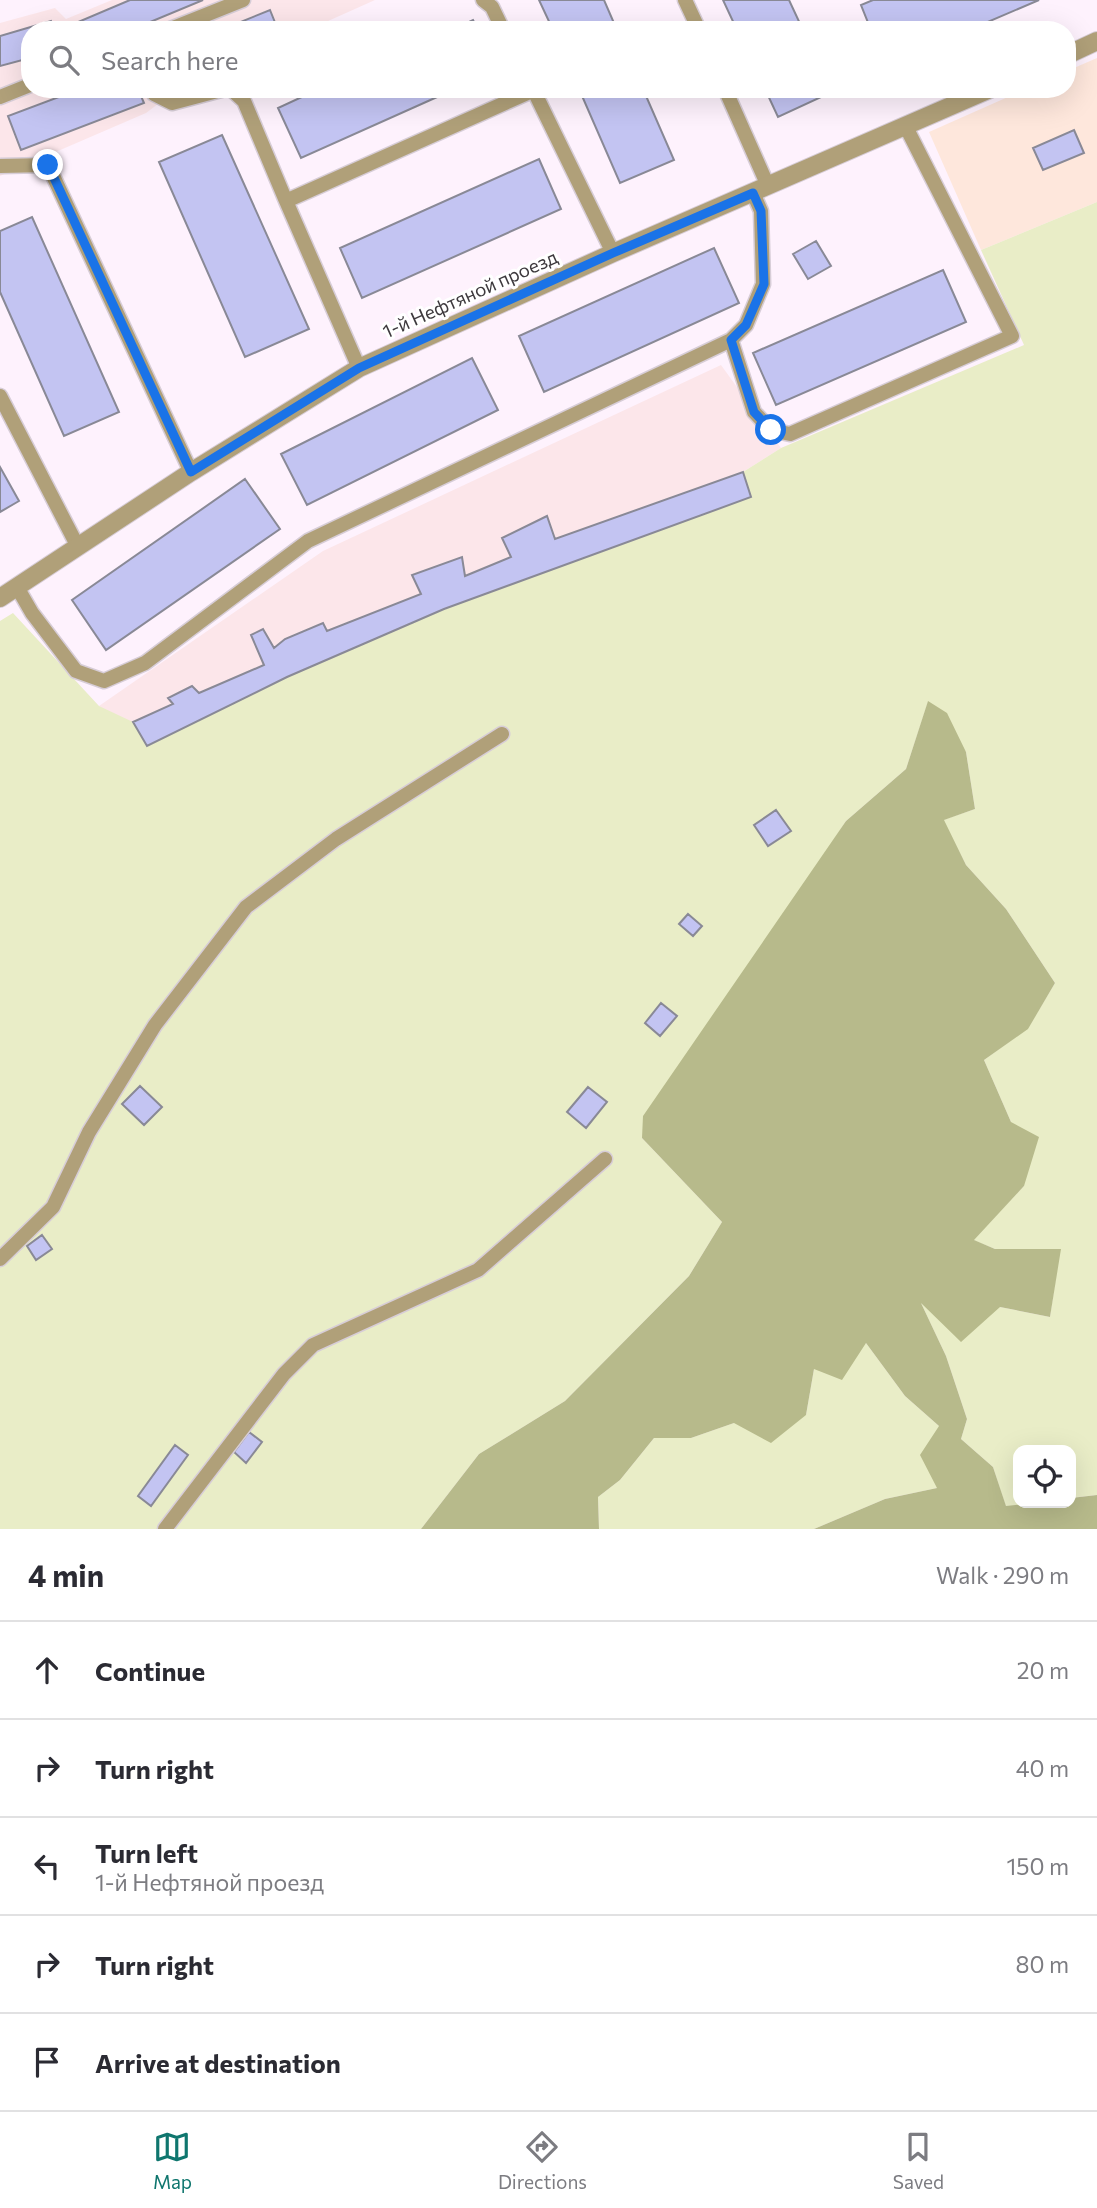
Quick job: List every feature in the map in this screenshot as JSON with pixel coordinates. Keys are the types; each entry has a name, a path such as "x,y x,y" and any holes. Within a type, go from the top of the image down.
{"street":[{"path":"1076,51 1097,41"},
{"name":"1-й Нефтяной проезд","path":"0,598 191,472 359,368 613,253 970,98"}],"lane":[{"path":"190,21 243,0"},
{"path":"483,0 492,7 499,21"},
{"path":"685,0 695,21"},
{"path":"0,97 21,89"},
{"path":"162,98 173,103 192,98"},
{"path":"240,98 359,368"},
{"path":"286,201 515,98"},
{"path":"537,98 613,253"},
{"path":"17,587 76,671 104,681 145,663 308,541 731,340 746,325 764,284 761,189 728,98"},
{"path":"731,340 754,412 771,430 790,434 1012,336 906,127"},
{"path":"0,166 48,165 191,472"},
{"path":"0,396 5,419 78,547"},
{"path":"0,1259 53,1207 89,1132 155,1025 246,907 336,839 502,734"},
{"path":"165,1529 284,1374 313,1345 478,1270 605,1159"}],"shaded area":[{"path":"112,0 375,0 328,21 21,21 21,98 166,98 146,113 0,176 0,23 55,8 66,19"},
{"path":"1097,58 1097,202 981,250 929,132 1006,98 1076,98 1076,67"},
{"path":"721,365 781,448 743,472 751,497 147,746 99,706 323,551"}],"green space":[{"path":"1097,202 1097,1495 1076,1497 1076,1445 1013,1445 1013,1506 1006,1507 993,1467 961,1439 967,1419 946,1356 920,1301 1000,1307 1050,1317 1060,1249 995,1249 973,1240 1024,1186 1011,1122 984,1060 1028,1028 1055,983 1006,909 966,865 943,820 975,809 966,752 928,702 906,769 846,821 642,1138 722,1222 689,1276 565,1401 479,1454 421,1529 0,1529 0,621 13,613 99,706 133,722 147,745 287,677 444,609 750,497 743,472 781,448 1024,345 981,250"},
{"path":"928,701 947,713 966,752 975,809 944,820 966,865 1006,909 1055,983 1028,1029 984,1060 1011,1122 1039,1137 1024,1186 974,1240 995,1249 1061,1249 1050,1317 1000,1307 961,1342 921,1303 946,1356 967,1419 961,1439 993,1467 1006,1506 1076,1508 1076,1497 1097,1495 1097,1529 814,1529 885,1499 937,1488 920,1455 939,1426 905,1396 866,1343 842,1380 814,1369 806,1415 771,1443 734,1423 691,1438 654,1438 620,1480 598,1497 599,1529 421,1529 479,1454 565,1401 689,1276 722,1222 642,1138 643,1116 846,821 906,769"},
{"path":"866,1343 905,1396 939,1426 937,1488 885,1499 814,1529 599,1529 598,1497 620,1480 654,1438 691,1438 734,1423 806,1415 814,1369"}],"building":[{"path":"130,0 203,0 153,21 80,21"},
{"path":"539,0 604,0 613,21 549,21"},
{"path":"723,0 789,0 799,21 733,21"},
{"path":"873,0 1039,0 990,21 867,21 861,5"},
{"path":"270,10 274,21 243,21"},
{"path":"21,30 21,60 0,66 0,36"},
{"path":"56,98 142,98 144,103 21,150 8,116"},
{"path":"300,98 435,98 301,158 278,108"},
{"path":"583,98 647,98 674,160 620,183"},
{"path":"769,98 819,98 778,117"},
{"path":"1074,130 1084,153 1043,170 1033,148"},
{"path":"222,135 309,329 245,357 159,162"},
{"path":"539,159 561,209 362,298 340,248"},
{"path":"32,217 119,412 64,436 0,292 0,231"},
{"path":"816,241 831,266 808,279 793,254"},
{"path":"714,248 739,303 544,392 519,336"},
{"path":"943,270 966,322 776,405 753,353"},
{"path":"472,358 498,410 307,505 281,454"},
{"path":"0,467 19,501 0,512"},
{"path":"743,472 751,497 444,609 287,677 147,746 133,722 173,704 168,698 192,686 199,693 264,665 251,635 263,629 274,648 285,639 323,623 327,631 421,594 412,575 462,557 465,576 511,557 502,538 547,516 555,539"},
{"path":"245,479 280,529 106,650 72,600"},
{"path":"776,810 791,831 768,846 754,825"},
{"path":"688,914 702,926 693,936 679,924"},
{"path":"661,1003 677,1016 660,1036 645,1023"},
{"path":"140,1086 162,1107 144,1125 122,1104"},
{"path":"588,1087 607,1102 586,1128 567,1112"},
{"path":"42,1235 52,1249 36,1260 27,1246"},
{"path":"249,1432 262,1442 246,1463 234,1452"},
{"path":"175,1445 188,1455 151,1506 138,1496"}],"route":[{"path":"48,165 191,472 359,368 753,193 761,211 764,284 746,325 731,340 754,412 771,430"}]}
